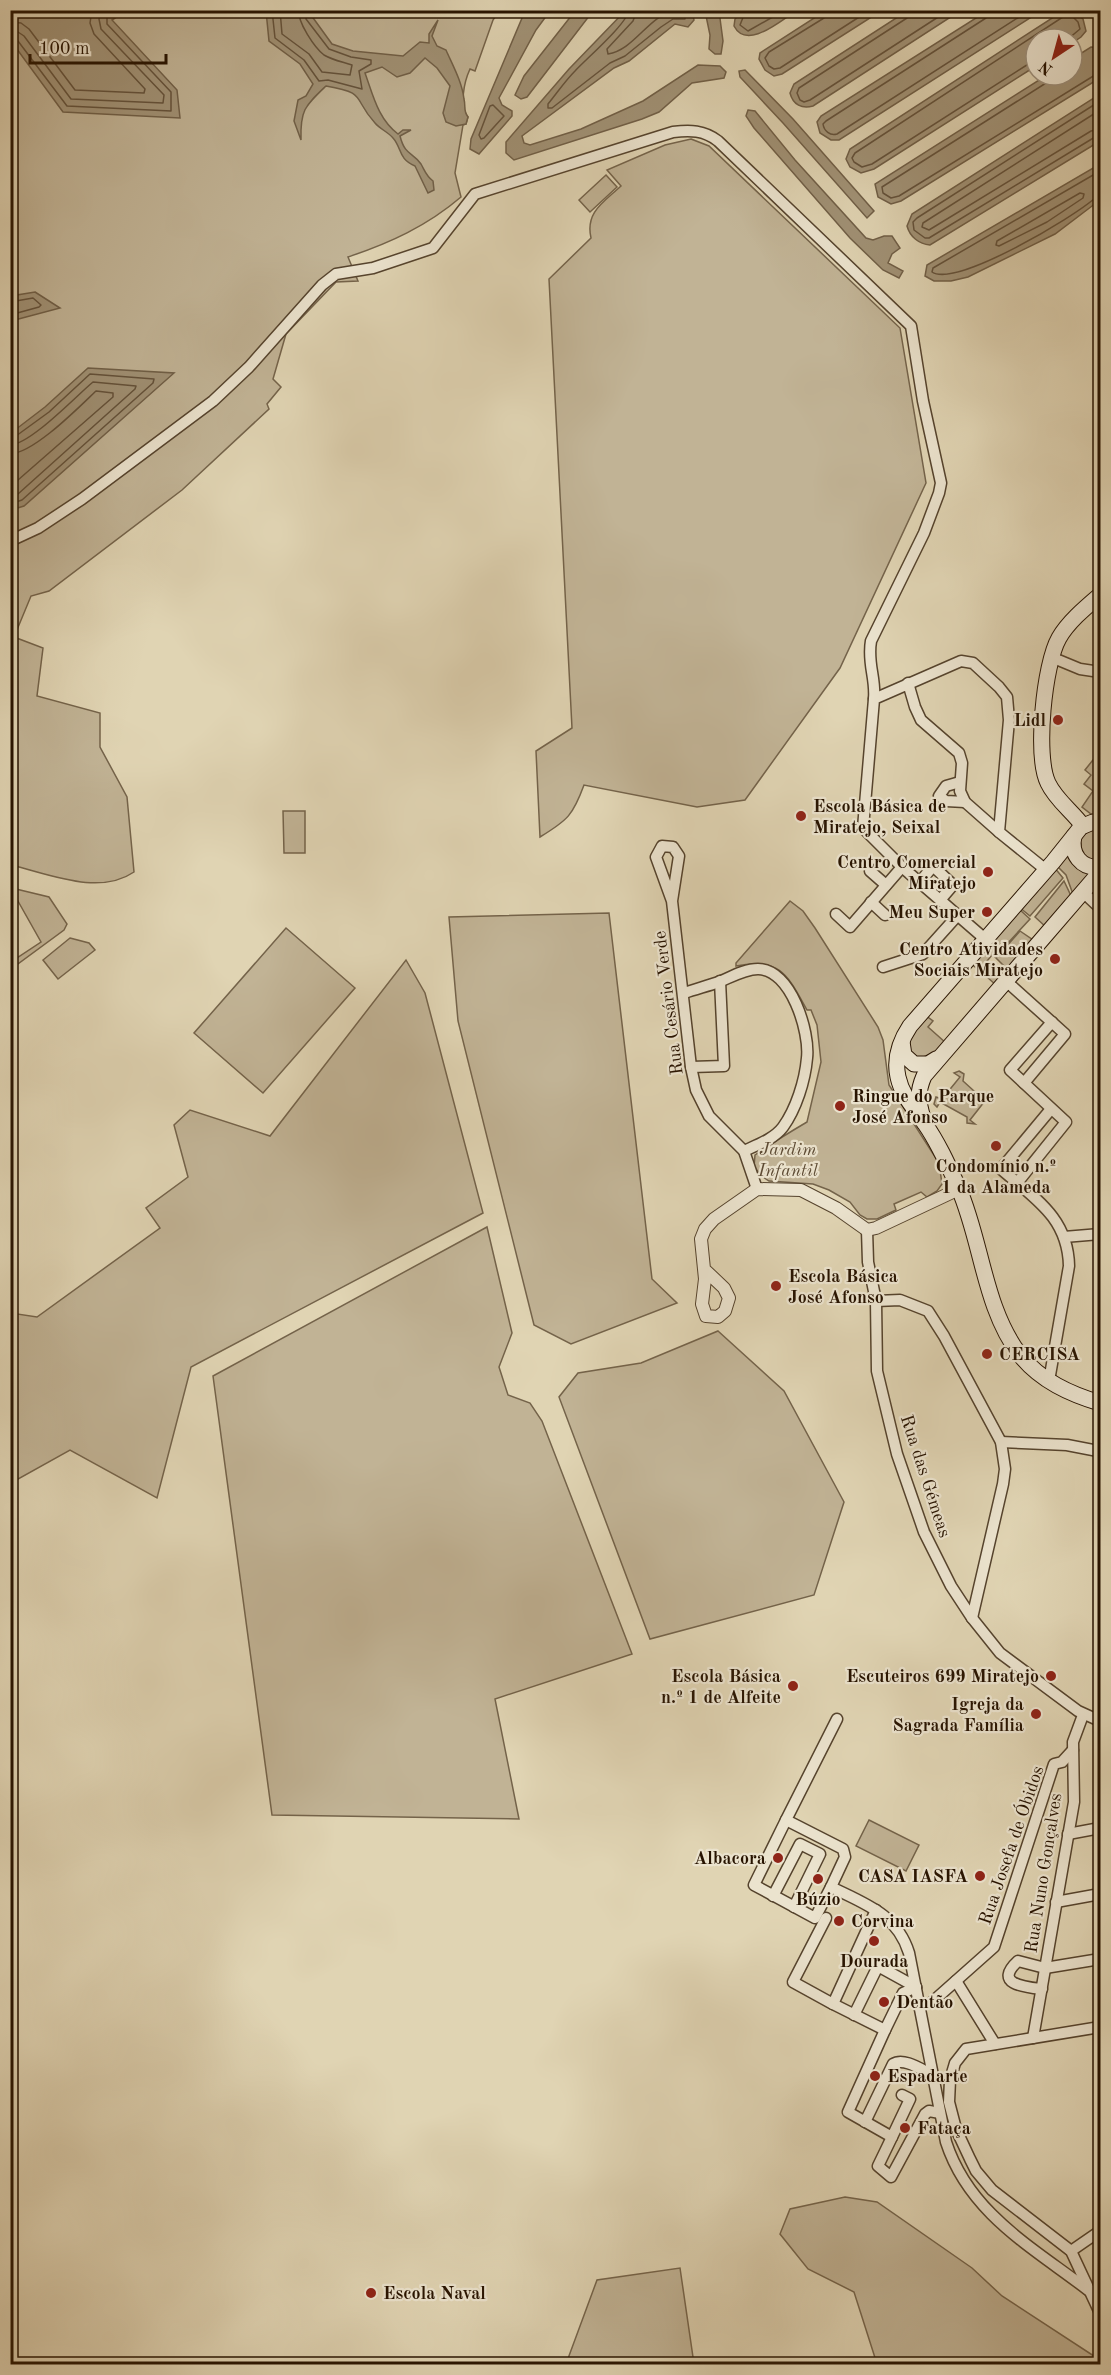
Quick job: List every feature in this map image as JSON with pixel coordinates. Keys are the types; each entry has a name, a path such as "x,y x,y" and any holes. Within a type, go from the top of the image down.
{"main road":[{"path":"1079,831 1048,784 1041,760 1044,714 1051,657 1059,636 1101,595"},
{"path":"1101,823 1093,822 1079,831 909,1026 898,1050 897,1076 901,1089 925,1123 959,1189 975,1231 1003,1328 1021,1356 1049,1381 1067,1392 1101,1403"},
{"path":"1079,831 1073,849 1080,861 1091,868 1101,867"},
{"path":"925,1123 918,1100 924,1076 936,1059 1101,872"},
{"path":"903,1036 902,1048 909,1061 920,1065 936,1059"}],"street":[{"path":"10,541 38,528 82,500 213,401 249,367 322,285 336,274 373,268 433,248 476,194 673,132 689,130 710,135 911,326 923,401 941,483 924,533 871,641 868,657 875,688 863,828 902,867 985,939"},
{"path":"1051,657 1080,669 1101,672"},
{"path":"874,699 961,662 973,663 999,687 1007,697 1009,720 999,832"},
{"path":"908,683 921,720 959,753 962,763 960,791 964,802 1046,870"},
{"path":"960,782 946,786 939,796 946,801 964,802"},
{"path":"921,882 933,866 953,885 941,899"},
{"path":"836,914 850,927 902,867"},
{"path":"870,871 886,885"},
{"path":"1084,893 1101,908"},
{"name":"Rua Cesário Verde","path":"672,901 691,1067 696,1090 709,1116 744,1151 757,1189"},
{"path":"871,902 885,915"},
{"path":"883,968 923,954 958,915"},
{"path":"684,993 739,973 759,969 774,973 787,986 806,1033 807,1058 793,1111 781,1129 763,1143 744,1151"},
{"path":"691,1067 724,1065 720,981"},
{"path":"1006,981 1065,1034 1024,1083"},
{"path":"1017,1183 1066,1122 1010,1070 1052,1022"},
{"path":"1049,1381 1069,1266 1068,1250 1052,1215 1001,1169 1051,1109"},
{"path":"705,1270 701,1239 705,1229 714,1219 757,1189 801,1190 836,1208 867,1230 876,1228 959,1189"},
{"name":"Rua das Gémeas","path":"867,1230 868,1262 876,1301 877,1371 897,1454 924,1532 951,1586 972,1618 1000,1653 1081,1713 1101,1721"},
{"path":"1064,1237 1101,1234"},
{"path":"876,1301 900,1300 928,1311 944,1335 1001,1442 1005,1469 1003,1484 972,1618"},
{"path":"1001,1442 1066,1445 1098,1451 1101,1454"},
{"name":"Rua Nuno Gonçalves","path":"1033,2038 1074,1802 1074,1736 1081,1713"},
{"path":"786,1820 843,1849 845,1857 815,1918 754,1885 786,1820 837,1719"},
{"name":"Rua Josefa de Óbidos","path":"931,2003 994,1947 1054,1764 1062,1762 1073,1750"},
{"path":"1068,1834 1101,1828"},
{"path":"773,1896 800,1844 820,1854 794,1907"},
{"path":"831,1887 876,1910 892,1922 903,1936 909,1953 940,2113 952,2160 976,2200 1003,2225 1088,2290"},
{"path":"1056,1902 1101,1894"},
{"path":"833,2004 876,1910"},
{"path":"826,1918 793,1983 885,2030"},
{"path":"1042,1989 1017,1986 1011,1982 1009,1974 1018,1961 1045,1968 1101,1959"},
{"path":"854,2015 878,1966 916,1986"},
{"path":"956,1981 994,2044"},
{"path":"891,2137 848,2112 903,1993 916,1986"},
{"path":"1101,2027 966,2049 955,2063 950,2080 949,2102 956,2129 976,2171 992,2190 1071,2251 1101,2313"},
{"path":"865,2122 893,2064 897,2061 903,2061 933,2075"},
{"path":"902,2095 910,2099 878,2166 891,2177 925,2114 929,2111 940,2113"},
{"path":"1071,2251 1101,2231"}],"green space":[{"path":"11,11 499,11 493,20 475,71 470,69 464,87 463,100 468,117 466,124 463,125 455,173 461,197 435,217 407,233 348,257 358,281 336,282 286,334 273,379 281,387 267,404 269,409 182,490 49,591 31,596 14,637 43,648 37,696 100,713 100,747 127,797 134,872 120,879 105,882 74,881 11,865"},
{"path":"691,139 709,146 900,328 926,483 840,668 745,800 697,807 584,785 568,816 540,837 536,751 572,728 549,279 591,238 593,214 621,186 607,170 665,145"},
{"path":"606,175 617,187 590,212 579,200"},
{"path":"1100,751 1100,816 1091,814 1082,807 1093,791 1084,784 1091,775 1085,770"},
{"path":"283,811 305,811 305,853 284,853"},
{"path":"1100,829 1100,863 1081,855 1080,839 1089,830"},
{"path":"1066,856 1069,856 1091,875 1074,897 1066,875 1057,866"},
{"path":"1054,867 1063,878 1030,916 1019,907"},
{"path":"1064,881 1072,898 1047,928 1035,917"},
{"path":"16,889 49,897 67,924 64,930 11,969 11,962 41,942 14,894"},
{"name":"Jardim Infantil","path":"790,901 803,911 815,928 878,1027 883,1040 889,1085 939,1163 942,1184 937,1191 927,1197 921,1192 894,1204 896,1210 877,1219 867,1219 860,1215 850,1202 829,1190 813,1184 769,1181 754,1167 755,1155 807,1122 821,1062 817,1025 811,1010 807,1010 788,979 773,967 763,964 736,966 736,963"},
{"path":"1019,909 1030,919 995,957 992,955 983,966 989,971 985,975 970,963"},
{"path":"609,913 652,1279 677,1303 571,1344 534,1325 458,1021 449,917"},
{"path":"286,928 355,988 263,1093 194,1033"},
{"path":"1020,931 1036,942 997,986 987,977 1003,965 996,958"},
{"path":"70,938 89,943 95,950 58,979 43,960"},
{"path":"406,960 425,993 483,1213 191,1367 157,1498 70,1450 11,1483 11,1313 37,1317 160,1228 146,1208 188,1177 174,1125 190,1110 270,1136"},
{"path":"925,1015 933,1021 928,1027 946,1043 938,1051 916,1060 904,1044"},
{"path":"959,1071 964,1074 963,1081 984,1100 986,1093 993,1101 988,1097 970,1120 975,1124 967,1123 967,1117 940,1102 937,1107 934,1104 936,1097 942,1099 960,1077 954,1073"},
{"path":"487,1227 512,1333 499,1367 508,1395 530,1403 542,1421 632,1654 495,1699 519,1819 272,1815 213,1376"},
{"path":"718,1331 784,1391 844,1502 814,1595 650,1639 559,1397 578,1373 641,1363"},
{"path":"869,1820 919,1845 906,1871 856,1846"},
{"path":"845,2197 877,2202 972,2268 1002,2296 1100,2360 1100,2364 877,2364 854,2292 808,2269 780,2234 790,2209"},
{"path":"680,2268 694,2364 566,2364 597,2280"}],"water":[{"path":"11,10 126,11 112,20 177,90 180,118 63,112 11,41"},
{"path":"266,11 321,11 311,15 332,44 353,51 403,56 420,42 429,43 429,34 438,20 432,36 437,46 446,50 459,80 468,117 466,124 456,126 446,122 443,113 450,86 437,68 425,58 410,73 397,77 382,67 365,73 377,106 391,128 398,134 403,130 411,130 400,136 402,142 433,181 434,190 428,193 415,166 403,157 393,138 377,125 358,98 348,91 326,86 313,99 303,115 301,140 294,121 298,100 306,96 313,84 300,64 269,41"},
{"path":"525,11 550,11 536,30 499,98 502,105 512,111 512,116 479,154 470,149 471,139"},
{"path":"575,11 593,11 527,97 521,99 515,95 524,76"},
{"path":"625,11 692,11 694,20 688,27 675,24 629,61 614,68 522,136 524,143 530,145 581,129 643,101 698,65 720,66 726,72 724,78 692,83 659,112 642,119 514,160 506,153 506,142 569,69"},
{"path":"705,11 719,11 723,41 721,54 715,54 709,49 710,35"},
{"path":"743,11 796,11 764,31 755,35 747,35 740,33 734,26 735,19"},
{"path":"825,11 881,11 782,74 774,76 765,70 759,59 760,53"},
{"path":"907,11 960,11 813,106 805,107 793,101 790,93 794,84"},
{"path":"987,11 1041,11 839,140 831,140 820,133 817,122 821,116"},
{"path":"1063,11 1073,11 1083,19 1086,31 1084,33 1084,27 1038,27"},
{"path":"1024,36 1024,74 874,169 861,173 850,167 846,159 850,149"},
{"path":"1091,47 1100,48 1100,78 901,201 891,204 878,197 875,184 1028,87 1084,87 1084,51"},
{"path":"745,70 793,119 874,211 867,218 740,77 739,71"},
{"path":"1100,94 1100,141 930,245 919,241 910,233 907,226 912,214"},
{"path":"748,110 755,111 795,160 866,238 873,240 892,236 900,248 892,254 888,263 903,271 899,278 883,270 850,238 754,128 746,116"},
{"path":"1100,164 1100,200 1055,234 968,277 951,281 934,281 925,276 927,265"},
{"path":"35,292 60,308 11,321 11,296"},
{"path":"88,368 174,373 24,506 11,510 11,433 45,407"}],"place":[{"name":"Lidl","path":"1058,720"},
{"name":"Escola Básica de Miratejo, Seixal","path":"801,816"},
{"name":"Centro Comercial Miratejo","path":"988,872"},
{"name":"Meu Super","path":"987,912"},
{"name":"Centro Atividades Sociais Miratejo","path":"1055,959"},
{"name":"Ringue do Parque José Afonso","path":"840,1106"},
{"name":"Condomínio n.º 1 da Alameda","path":"996,1146"},
{"name":"Escola Básica José Afonso","path":"776,1286"},
{"name":"CERCISA","path":"987,1354"},
{"name":"Escuteiros 699 Miratejo","path":"1051,1676"},
{"name":"Escola Básica n.º 1 de Alfeite","path":"793,1686"},
{"name":"Igreja da Sagrada Família","path":"1036,1714"},
{"name":"Albacora","path":"778,1858"},
{"name":"CASA IASFA","path":"980,1876"},
{"name":"Búzio","path":"818,1879"},
{"name":"Corvina","path":"839,1921"},
{"name":"Dourada","path":"874,1941"},
{"name":"Dentão","path":"884,2002"},
{"name":"Espadarte","path":"875,2076"},
{"name":"Fataça","path":"905,2128"},
{"name":"Escola Naval","path":"371,2293"}]}
